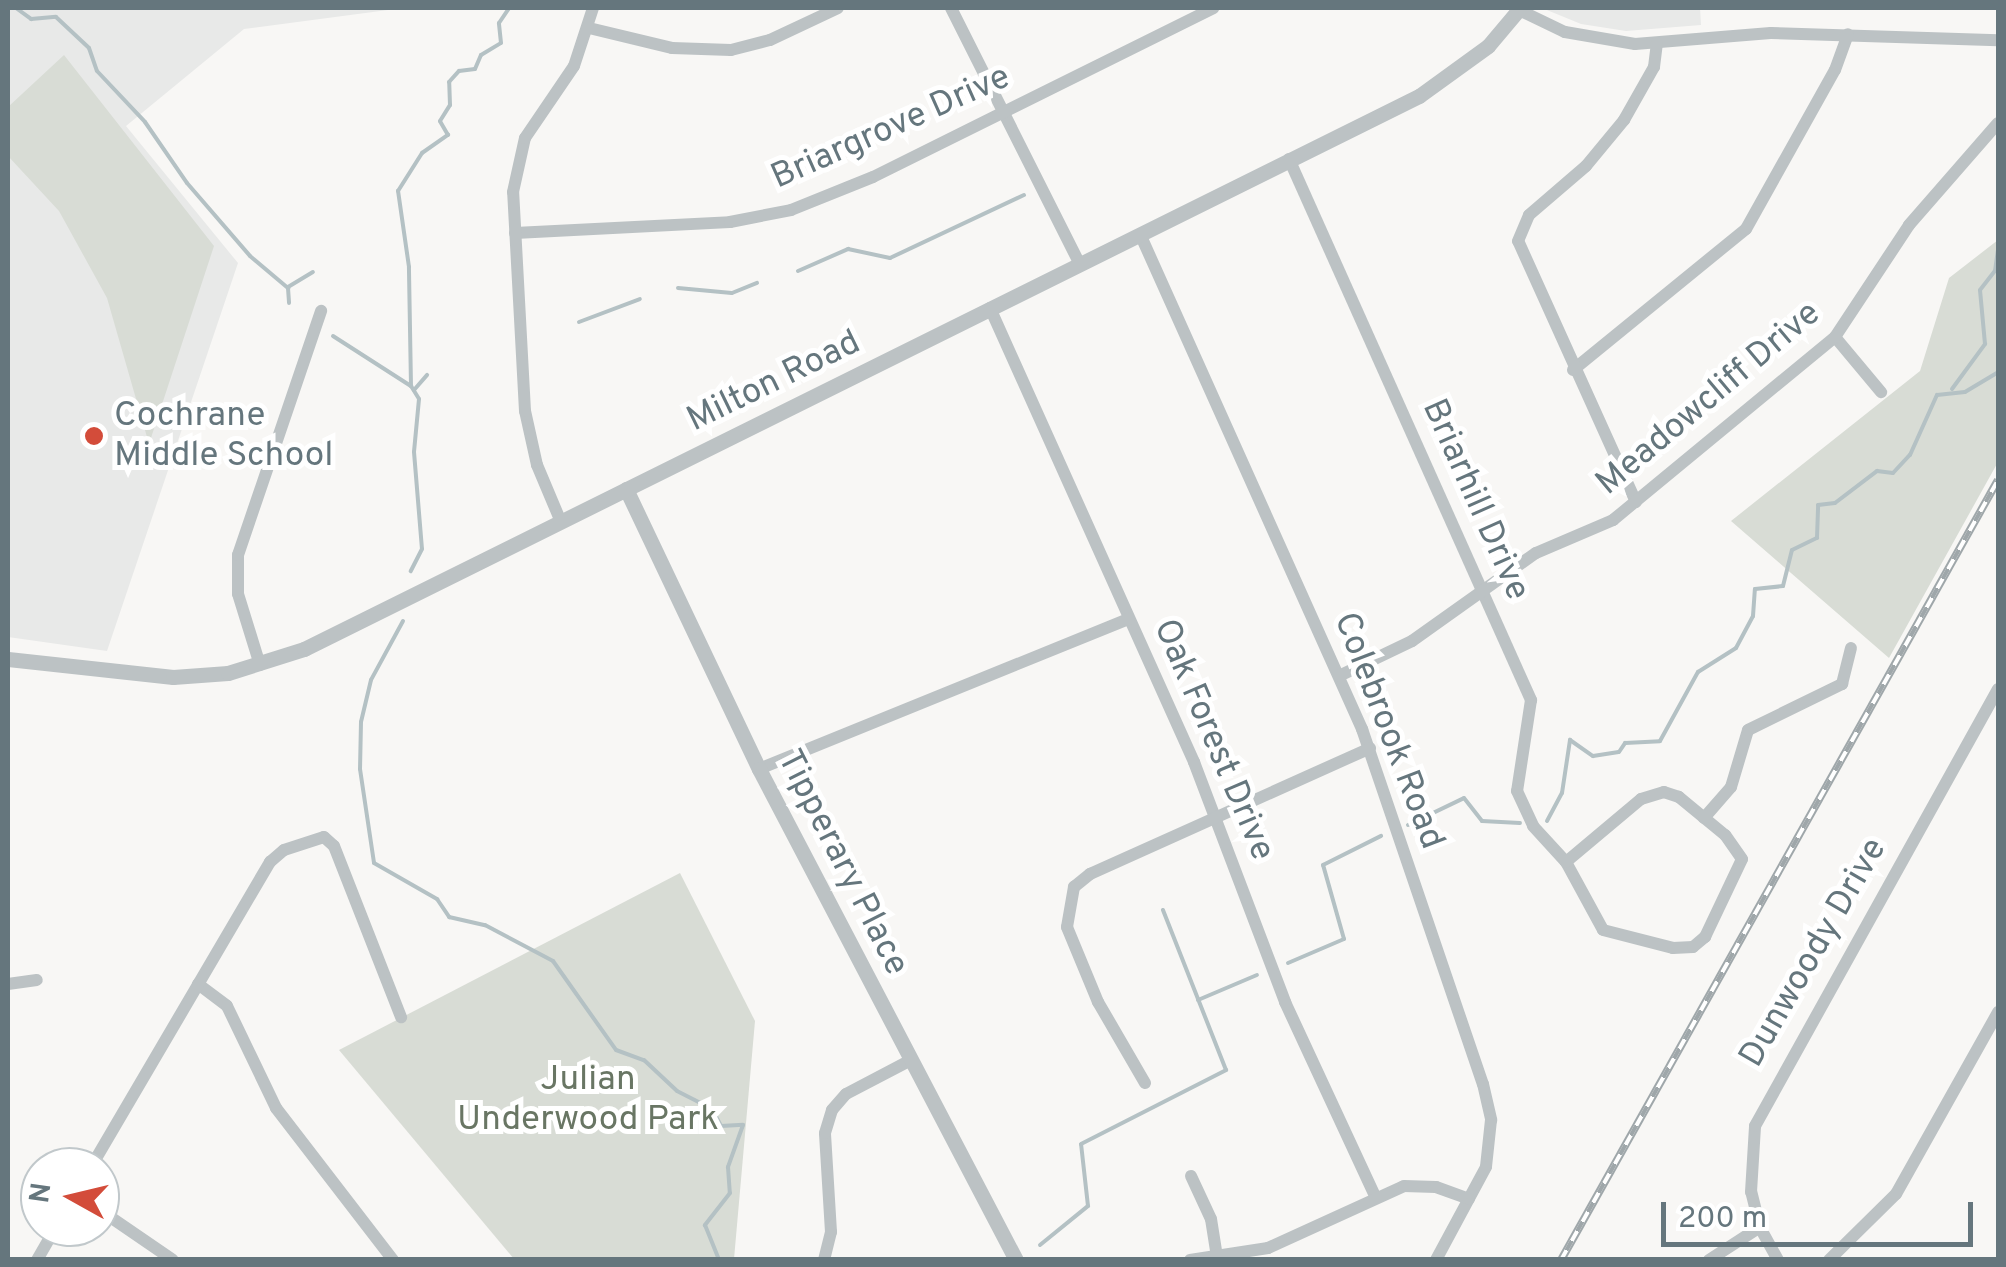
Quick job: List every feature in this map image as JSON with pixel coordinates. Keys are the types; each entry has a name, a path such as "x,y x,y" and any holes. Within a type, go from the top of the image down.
{"street":[{"path":"562,522 537,465 525,411 514,176 525,138 568,78 590,28 593,8"},
{"path":"590,28 672,48 731,50 838,8"},
{"path":"952,8 1079,264"},
{"name":"Briargrove Drive","path":"515,233 730,222 792,210 1212,8"},
{"path":"1520,9 1596,40 1656,43 1729,34 1998,40"},
{"name":"Milton Road","path":"8,658 172,678 260,665 562,522 1454,76 1520,9"},
{"path":"1573,370 1746,228 1834,70 1848,34"},
{"path":"1636,502 1519,251 1520,230 1624,120 1654,67 1656,43"},
{"name":"Meadowcliff Drive","path":"1339,676 1412,641 1536,552 1604,525 1835,337 1909,225 1998,123"},
{"name":"Briarhill Drive","path":"1289,159 1532,700 1519,798 1533,826 1566,862 1602,930 1693,947 1705,938 1741,866 1737,848 1673,794 1648,796 1566,862"},
{"name":"Colebrook Road","path":"1140,234 1370,748 1489,1107 1489,1152 1470,1199 1436,1260"},
{"name":"Oak Forest Drive","path":"990,308 1217,817 1285,1002 1376,1198"},
{"path":"260,665 238,594 238,556 321,311"},
{"path":"1835,337 1881,392"},
{"name":"Tipperary Place","path":"626,489 759,769 1016,1260"},
{"path":"759,769 1129,620"},
{"path":"1704,818 1732,787 1748,730 1842,684 1851,648"},
{"name":"Dunwoody Drive","path":"1778,1260 1760,1227 1750,1180 1759,1114 1998,690"},
{"path":"1145,1083 1077,954 1065,918 1070,895 1090,874 1370,748"},
{"path":"104,1147 270,862 324,837 340,861 402,1017"},
{"path":"8,984 37,980"},
{"path":"198,984 227,1006 286,1122 393,1260"},
{"path":"1829,1260 1896,1194 1998,1012"},
{"path":"824,1260 831,1232 826,1133 832,1110 846,1094 911,1060"},
{"path":"1191,1176 1211,1219 1217,1257"},
{"path":"1190,1260 1268,1248 1376,1198 1418,1184 1470,1199"},
{"path":"120,1224 173,1260"},
{"path":"1709,1260 1760,1227"}],"shaded area":[{"name":"Cochrane Middle School","path":"8,8 403,8 244,29 126,126 238,263 107,651 8,637"},
{"path":"1542,8 1700,8 1701,25 1626,31 1581,24"}],"green space":[{"path":"64,55 214,246 149,444 107,298 59,211 8,156 8,107"},
{"path":"1998,240 1998,462 1889,658 1731,521 1920,371 1949,278"},
{"name":"Julian Underwood Park","path":"680,873 755,1021 734,1259 514,1259 339,1050"}],"waterway":[{"path":"16,8 31,19 56,17 89,48 97,71 145,122 187,183 250,256 288,288 289,303"},
{"path":"411,386 409,267 398,191 422,153 448,135 440,121 450,105 449,82 459,71 475,69 481,55 501,43 499,23 509,8"},
{"path":"798,271 848,249 890,258 1024,195"},
{"path":"1952,389 1985,344 1980,290 1995,271 1998,250"},
{"path":"288,287 313,272"},
{"path":"678,288 732,293 757,283"},
{"path":"579,322 640,299"},
{"path":"333,336 411,386 419,399 414,452 422,549 411,571"},
{"path":"1547,821 1562,793 1570,740 1593,756 1619,752 1625,743 1660,741 1698,672 1736,648 1753,616 1755,589 1783,586 1792,550 1817,538 1818,505 1835,503 1877,471 1893,473 1910,455 1937,395 1965,392 1998,372"},
{"path":"414,390 427,375"},
{"path":"403,621 371,680 361,722 360,769 374,863 437,899 449,917 485,925 553,961 616,1050 644,1060 677,1091 712,1109 721,1126 743,1125 728,1167 730,1193 705,1225 719,1260"},
{"path":"1408,825 1464,798 1482,821 1520,823"},
{"path":"1288,963 1344,939 1323,865 1381,836"},
{"path":"1040,1245 1088,1206 1081,1144 1226,1070 1163,910"},
{"path":"1198,1000 1257,975"}],"railway":[{"path":"1561,1260 1998,480"}],"place":[{"name":"Cochrane Middle School","path":"94,436"}]}
